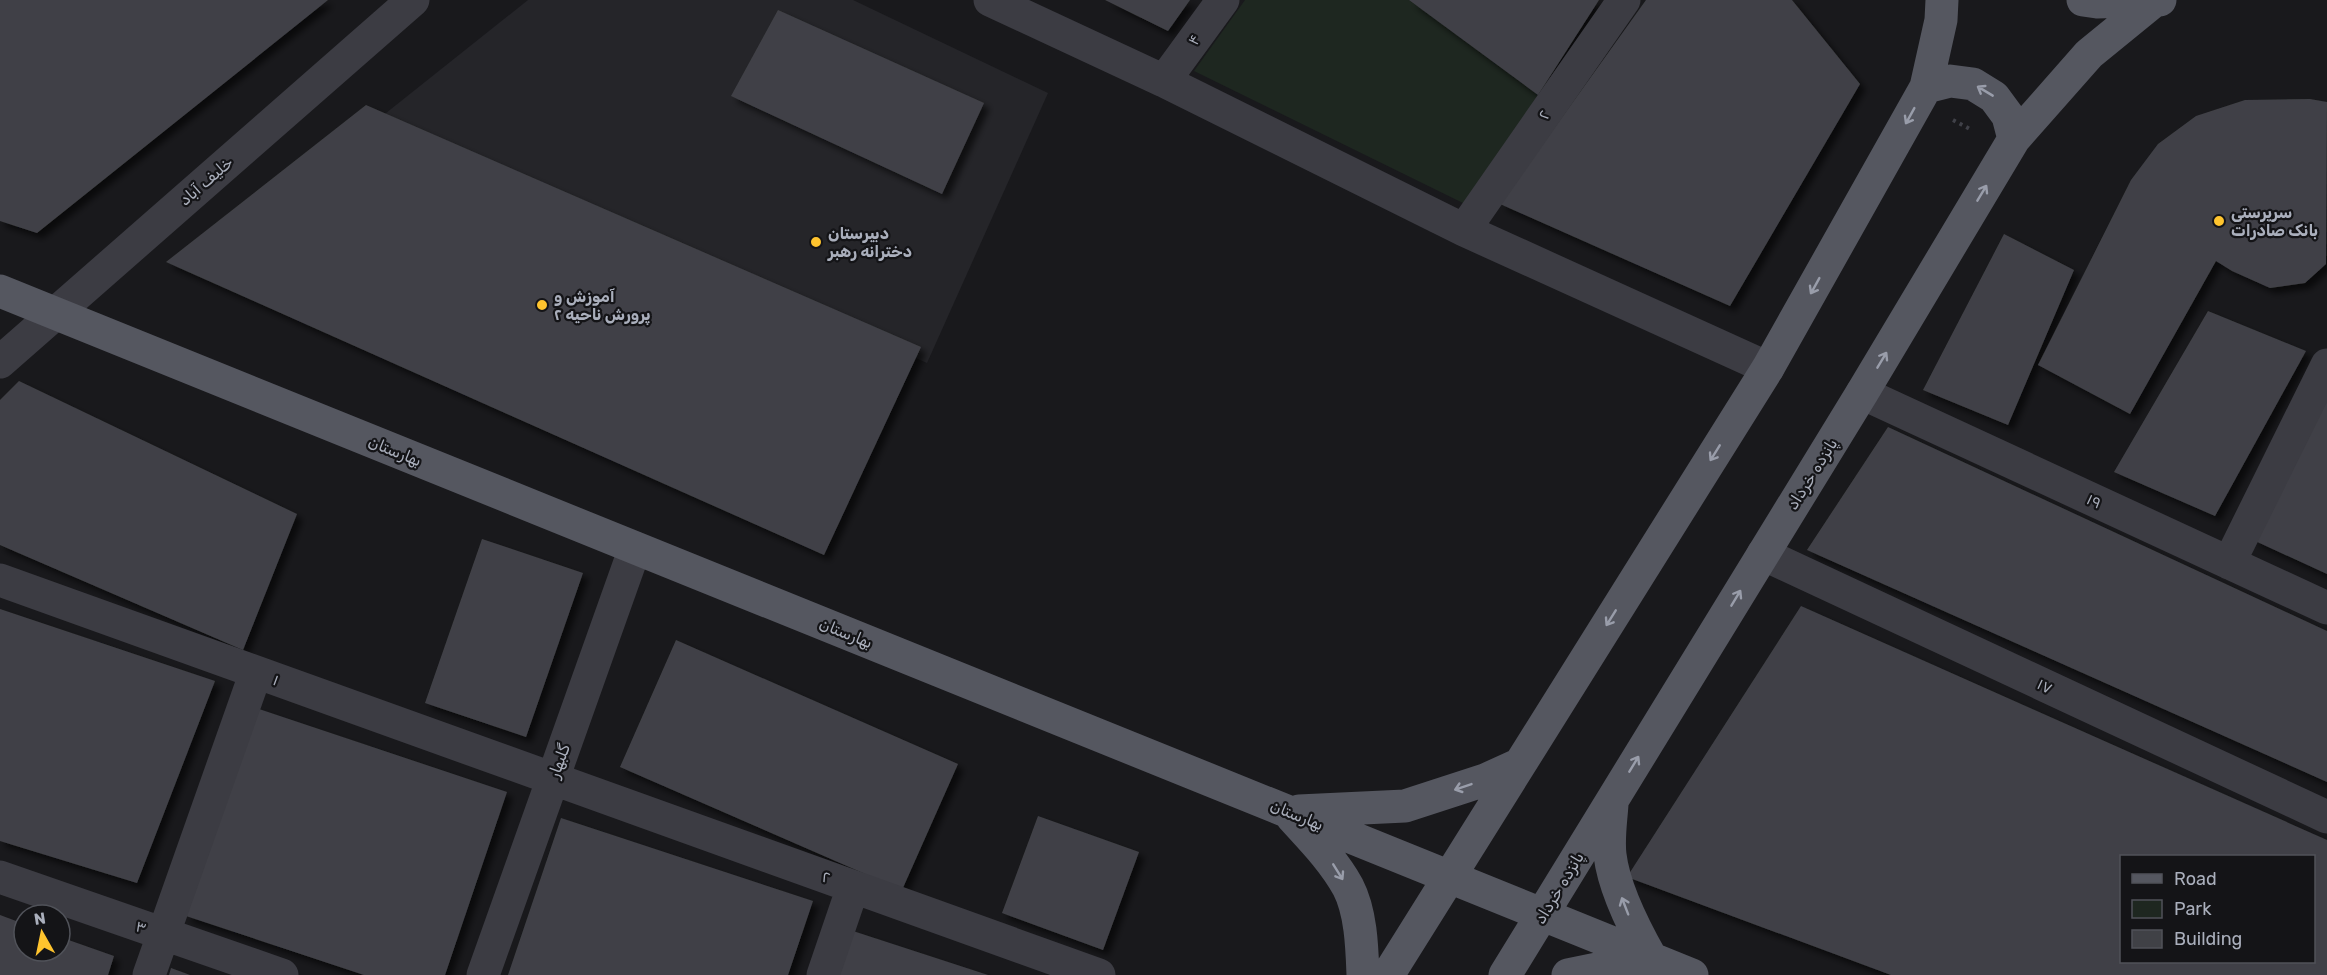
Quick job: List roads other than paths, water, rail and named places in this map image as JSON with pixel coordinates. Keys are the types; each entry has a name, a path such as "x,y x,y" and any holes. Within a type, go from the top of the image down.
{"main road":[{"path":"1388,975 1768,368 1922,94 1941,20 1942,0"},
{"path":"2083,0 2158,0"},
{"name":"پانزده خرداد","path":"1505,975 1862,393 2011,144 2089,54 2158,0"},
{"path":"1922,94 1950,81 1973,84 1994,97 2008,116 2011,144"},
{"name":"بهارستان","path":"0,291 1692,975"},
{"path":"1287,811 1406,806 1485,780 1518,765"},
{"path":"1568,975 1651,958 1635,930 1621,894 1610,855 1612,800"},
{"path":"1287,811 1330,859 1349,889 1358,920 1363,975"}],"street":[{"name":"خلیف آباد","path":"0,362 413,0"},
{"path":"990,0 1164,81 1464,230 1768,368"},
{"name":"۴","path":"1164,81 1223,0"},
{"name":"۲","path":"1464,230 1624,0"},
{"path":"2229,563 2327,365"},
{"name":"۱۹","path":"1862,393 2327,608"},
{"name":"گلبهار","path":"483,975 635,548"},
{"name":"۱۷","path":"1763,554 2327,817"},
{"name":"۱","path":"0,580 552,779"},
{"path":"149,975 256,672"},
{"name":"۲","path":"552,779 1099,975"},
{"name":"۳","path":"0,877 282,975"},
{"path":"823,975 853,887"}],"place":[{"name":"سرپرستی بانک صادرات","path":"2219,221"},
{"name":"دبیرستان دخترانه رهبر","path":"816,242"},
{"name":"آموزش و پرورش ناحیه ۲","path":"542,305"}]}
